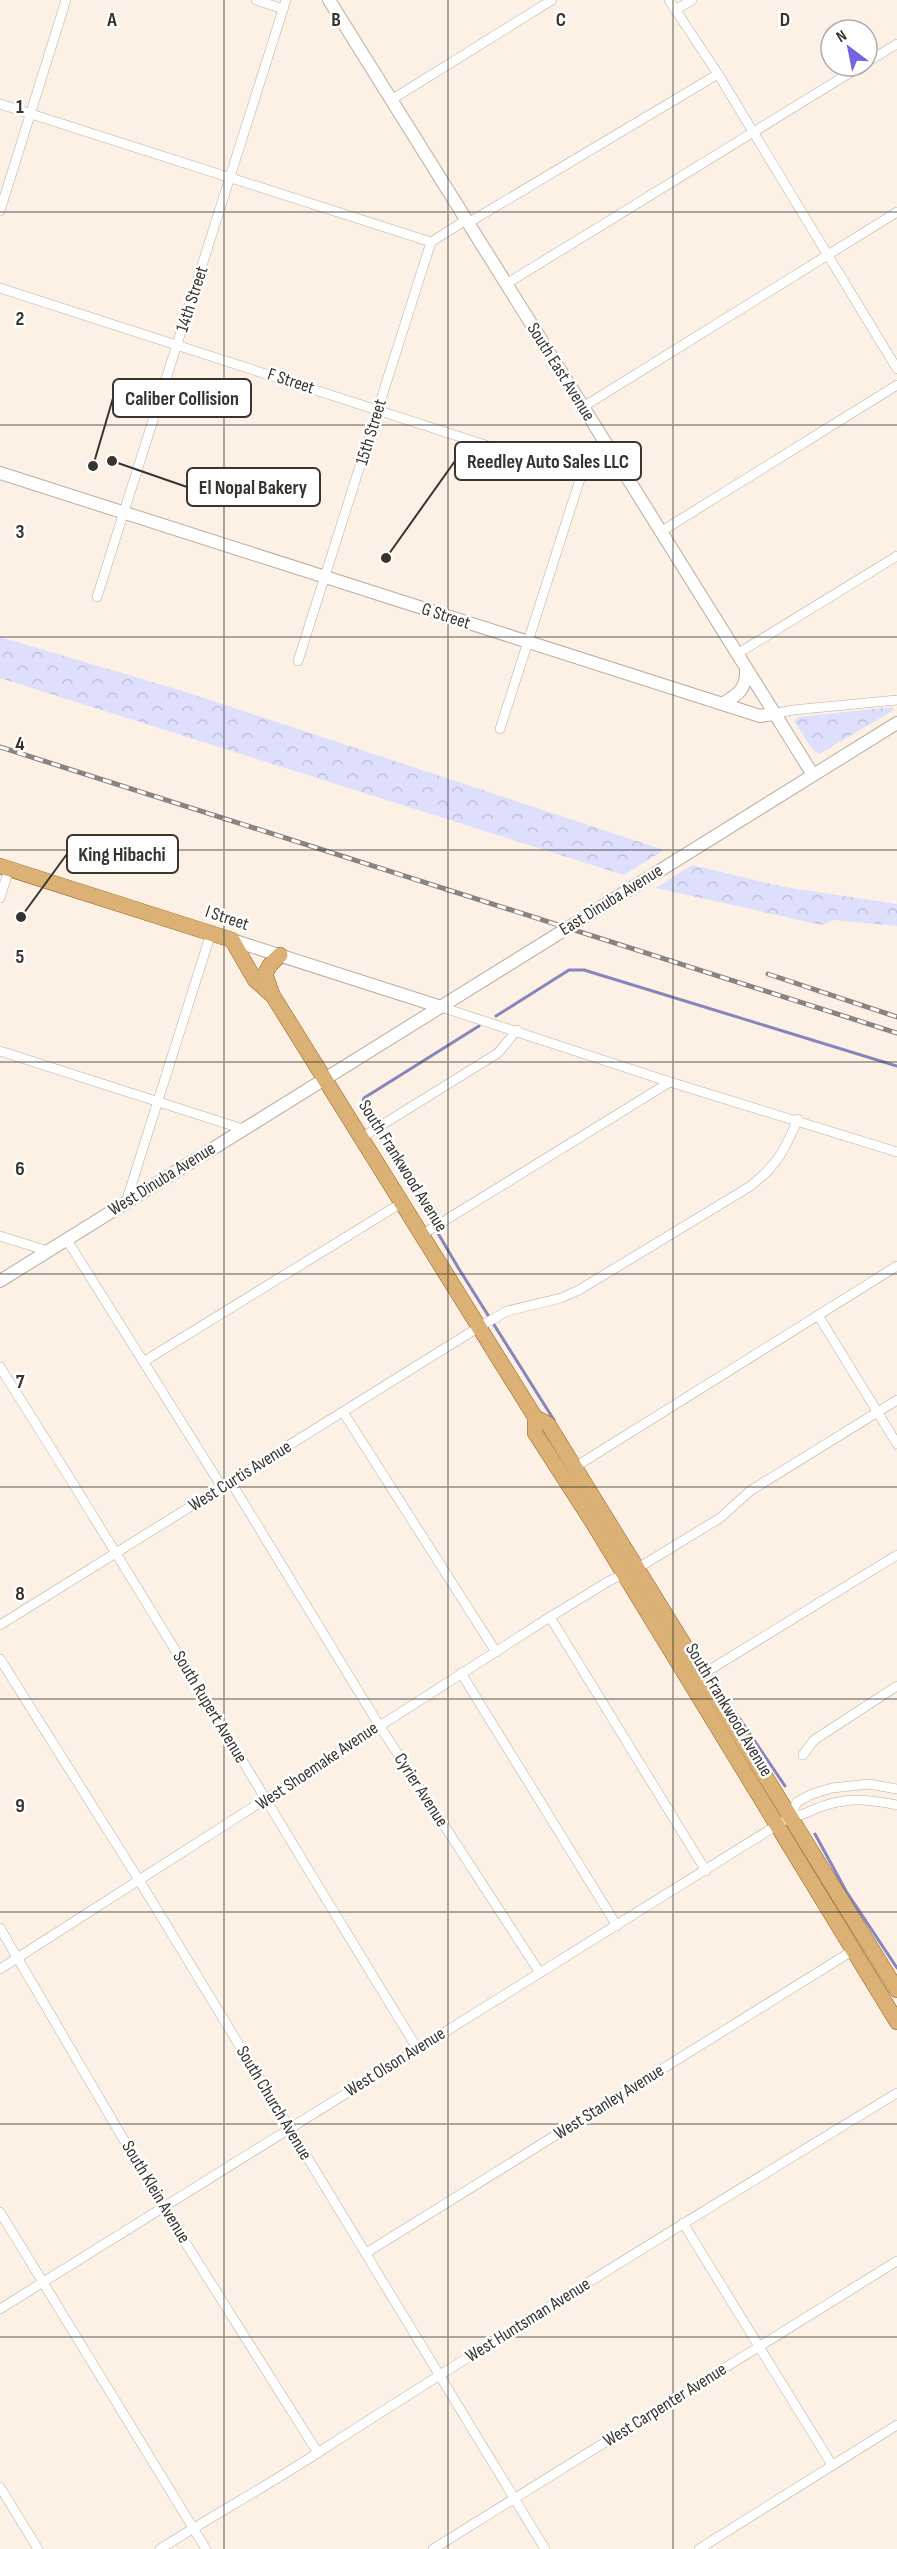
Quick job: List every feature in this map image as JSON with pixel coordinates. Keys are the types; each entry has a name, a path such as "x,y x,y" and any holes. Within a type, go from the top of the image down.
{"main road":[{"name":"I Street","path":"4,867 232,940"},
{"name":"South Frankwood Avenue","path":"232,940 255,980 273,996 535,1417 548,1424 575,1467 631,1571 776,1826 897,2022"},
{"path":"273,996 265,974 279,955"},
{"name":"South Frankwood Avenue","path":"535,1417 535,1432 703,1674 897,1990"}],"street":[{"path":"0,211 66,0"},
{"path":"255,0 285,4"},
{"name":"South East Avenue","path":"329,0 813,775"},
{"path":"391,100 552,0"},
{"path":"669,0 718,74 897,369"},
{"path":"675,10 692,0"},
{"name":"14th Street","path":"98,597 285,4"},
{"path":"879,55 897,44"},
{"path":"0,104 431,242 718,74"},
{"path":"506,284 841,78"},
{"path":"583,406 897,212"},
{"name":"15th Street","path":"298,661 431,242"},
{"name":"F Street","path":"0,288 581,476"},
{"path":"662,531 897,385"},
{"path":"500,729 581,476 613,455"},
{"name":"G Street","path":"0,473 760,716 793,710 897,700"},
{"path":"737,654 897,556"},
{"path":"722,704 744,688 746,668"},
{"name":"East Dinuba Avenue","path":"325,1078 897,723"},
{"path":"0,898 4,867"},
{"path":"126,1202 211,933"},
{"name":"I Street","path":"232,940 441,1007"},
{"path":"441,1007 670,1082 798,1119 897,1152"},
{"path":"361,1138 498,1053 517,1030"},
{"path":"0,1051 243,1129"},
{"name":"West Dinuba Avenue","path":"0,1281 325,1078"},
{"path":"423,1234 670,1082"},
{"name":"West Curtis Avenue","path":"0,1625 479,1327 507,1311 561,1298 579,1290 749,1187 770,1172 784,1151 798,1119"},
{"path":"143,1362 403,1202"},
{"path":"0,1236 48,1251"},
{"path":"67,1239 222,1487"},
{"path":"575,1467 897,1266"},
{"path":"818,1315 897,1444"},
{"name":"South Rupert Avenue","path":"0,1367 118,1552 265,1801 417,2048"},
{"name":"West Shoemake Avenue","path":"0,1969 550,1617 720,1518 750,1491 897,1400"},
{"path":"343,1412 496,1652"},
{"name":"Cyrier Avenue","path":"231,1482 379,1725 540,1973"},
{"path":"703,1674 897,1555"},
{"path":"550,1617 706,1871"},
{"name":"South Church Avenue","path":"0,1659 139,1880 545,2549"},
{"path":"461,1673 617,1926"},
{"path":"803,1755 814,1740 822,1734 897,1686"},
{"path":"897,1789 869,1784 832,1788 812,1794 797,1802 790,1817 803,1816 825,1805 853,1799 897,1805"},
{"name":"West Olson Avenue","path":"0,2308 790,1817"},
{"name":"South Klein Avenue","path":"0,1928 163,2207 318,2453"},
{"name":"West Stanley Avenue","path":"366,2253 852,1951"},
{"name":"West Huntsman Avenue","path":"160,2549 318,2453 683,2223 897,2093"},
{"path":"0,2212 206,2549"},
{"path":"683,2223 832,2465"},
{"name":"West Carpenter Avenue","path":"433,2549 897,2261"},
{"path":"699,2549 897,2425"},
{"path":"0,2487 38,2549"}],"green space":[{"path":"0,637 186,692 664,850 624,875 0,678"},
{"path":"892,707 894,710 819,754 813,750 794,721 799,717"},
{"path":"692,865 784,887 897,904 897,926 833,920 822,925 656,888"}],"waterway":[{"path":"496,1016 569,970 584,970 897,1066"},
{"path":"362,1105 364,1098 479,1026"},
{"path":"389,1150 459,1269 554,1420"},
{"path":"723,1694 785,1786"},
{"path":"815,1834 846,1891 897,1968"}],"railway":[{"path":"0,747 897,1033"},
{"path":"768,974 897,1017"}],"place":[{"name":"El Nopal Bakery","path":"112,461"},
{"name":"Caliber Collision","path":"93,466"},
{"name":"Reedley Auto Sales LLC","path":"386,558"},
{"name":"King Hibachi","path":"21,917"}]}
